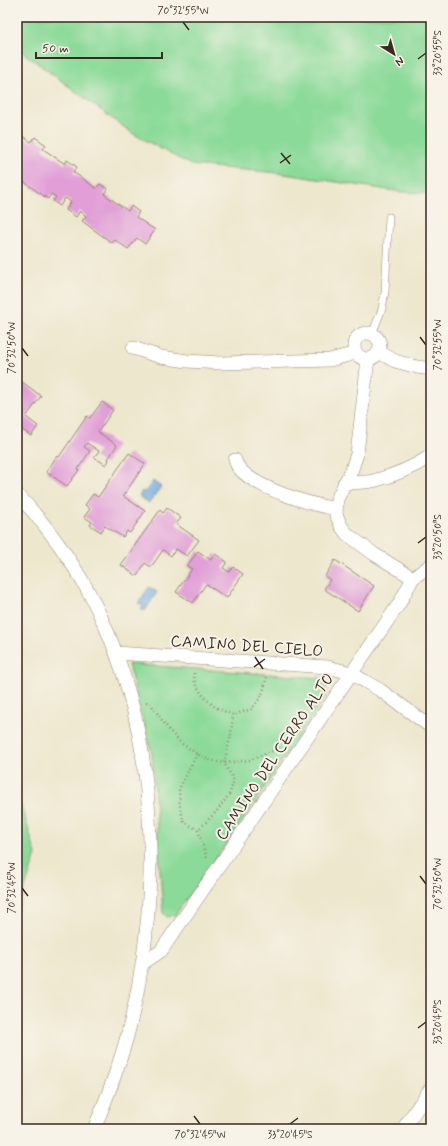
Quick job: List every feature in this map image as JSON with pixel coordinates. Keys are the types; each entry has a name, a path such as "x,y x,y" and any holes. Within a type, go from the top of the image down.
{"street":[{"path":"356,354 354,346 357,338 364,333 376,336 380,344 380,348 374,356 358,454 337,499 336,514 346,534 374,554 413,578"},
{"path":"133,348 161,357 187,361 220,363 330,360 356,354 359,357 374,356 431,369"},
{"path":"344,483 372,481 397,473 431,456"},
{"path":"234,460 239,468 248,476 268,488 336,509"},
{"path":"17,494 65,552 106,626 129,694 142,752 147,791 150,831 150,898 142,964 128,1034 94,1129"},
{"name":"CAMINO DEL CERRO ALTO","path":"142,964 161,951 214,876 399,604 413,578 431,565"},
{"name":"CAMINO DEL CIELO","path":"116,653 328,667 351,673 380,690 431,727"},
{"path":"406,1128 431,1088"}],"lane":[{"path":"372,334 382,309 385,292 389,217"}],"path":[{"path":"193,658 195,684 204,697 215,707 233,715 252,709 262,696 271,663"},
{"path":"129,694 151,704 168,729 181,743 209,760 224,763 250,760 275,750 302,746"},
{"path":"198,830 217,811 230,793 234,780 224,763 231,734 233,715"},
{"path":"197,754 179,789 180,807 184,822 198,830 214,876"}],"green space":[{"path":"17,17 431,17 431,193 402,192 278,173 191,165 132,133 17,48"},
{"path":"128,664 322,678 326,685 326,695 230,839 175,915 167,917 163,913 152,754"},
{"path":"17,791 36,855 17,912"}],"water":[{"path":"153,481 161,487 149,503 139,496 142,491 145,492"},
{"path":"149,587 157,592 145,611 141,609 143,606 138,603"}],"building":[{"path":"17,132 31,142 35,137 46,145 43,149 65,164 67,160 77,167 73,172 96,188 100,184 108,189 104,194 128,211 131,206 139,212 136,217 155,230 145,244 137,238 128,249 115,240 112,243 82,221 86,216 80,211 76,217 66,210 71,202 65,198 60,206 53,201 56,197 51,194 48,199 17,177"},
{"path":"21,381 41,396 26,417 38,426 31,436 17,426 17,386"},
{"path":"102,402 113,410 98,432 117,445 106,465 94,457 99,451 87,443 84,447 90,451 78,469 79,470 67,486 46,472 57,456 59,457 87,416 90,418"},
{"path":"129,453 145,464 123,496 145,511 130,533 127,531 123,537 105,526 101,532 90,525 92,522 84,517 90,509 85,505 93,494 98,497"},
{"path":"167,508 181,518 176,524 199,540 187,556 176,549 171,556 163,550 151,567 145,563 137,576 121,565 160,510 163,513"},
{"path":"198,551 211,560 215,554 227,562 223,568 229,572 233,567 243,574 227,598 206,584 193,603 176,592 192,569 187,566"},
{"path":"335,560 374,586 358,611 324,589 330,580 325,576"}]}
